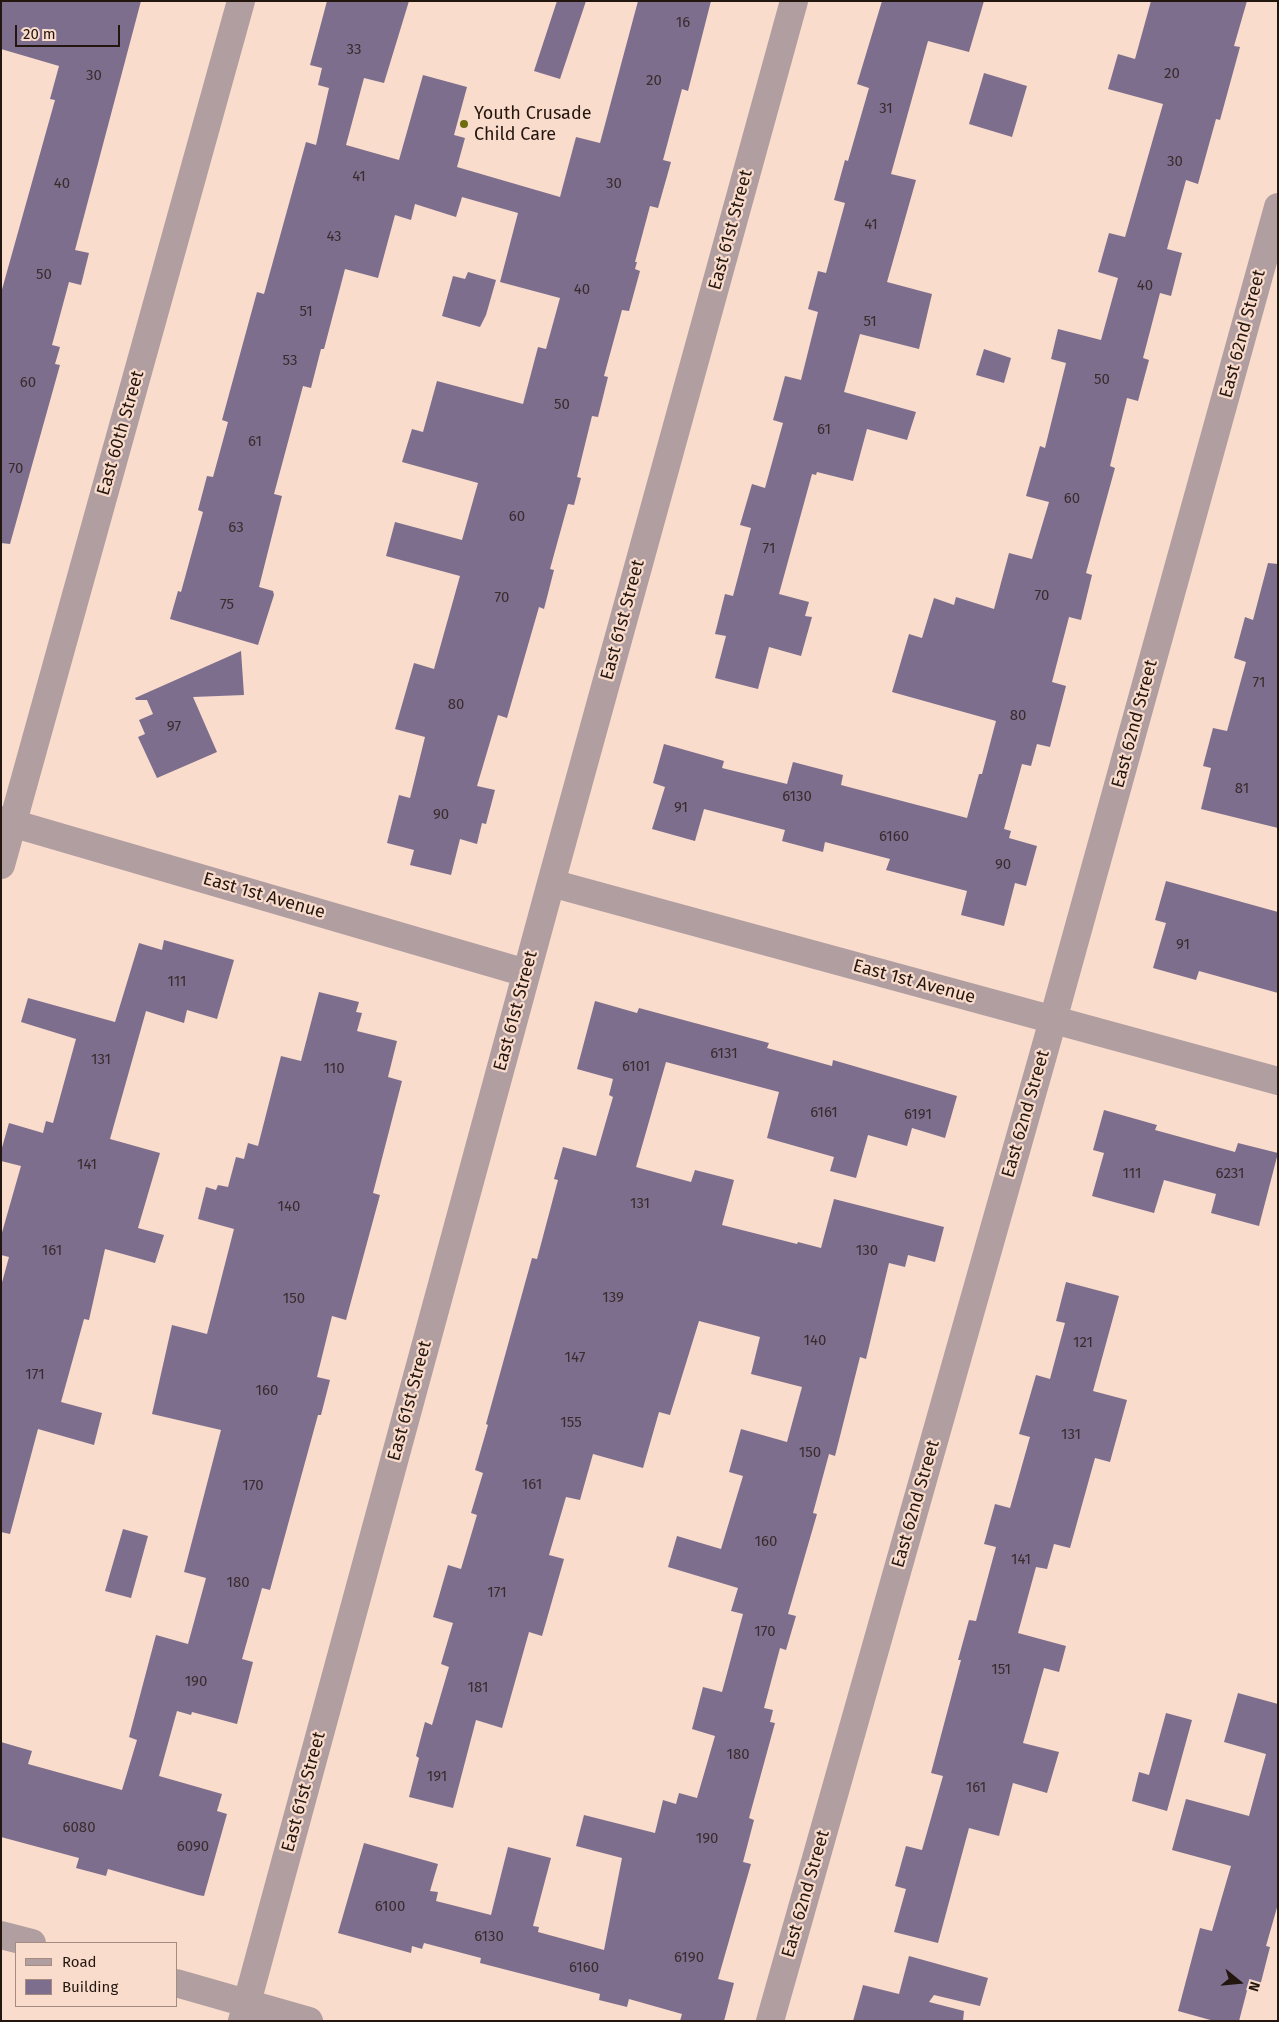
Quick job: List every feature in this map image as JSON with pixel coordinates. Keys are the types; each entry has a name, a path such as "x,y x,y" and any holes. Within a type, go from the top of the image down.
{"street":[{"name":"East 60th Street","path":"1,865 7,821 241,1"},
{"name":"East 61st Street","path":"244,2011 526,973 794,1"},
{"name":"East 62nd Street","path":"770,2021 1053,1020 1278,207"},
{"name":"East 1st Avenue","path":"7,821 526,973"},
{"name":"East 1st Avenue","path":"551,883 1278,1082"},
{"path":"1,1935 28,1942"},
{"path":"178,1984 244,2011 309,2021"}],"building":[{"path":"1,1 141,1 75,250 89,253 81,285 69,282 52,345 60,347 55,364 60,365 10,544 1,543 1,293 55,100 50,99 59,66 1,49"},
{"path":"327,1 409,1 384,83 364,78 346,145 399,160 423,75 467,87 454,135 465,138 457,167 560,197 576,137 600,143 638,1 711,1 688,91 682,89 663,160 671,162 658,208 650,206 635,262 637,262 635,269 640,271 629,311 622,310 604,376 608,377 598,417 592,416 577,477 581,478 574,505 568,504 550,569 554,570 544,609 539,607 507,718 498,715 477,786 495,790 486,824 482,823 477,844 460,839 451,875 410,865 414,850 387,843 399,795 410,798 425,737 395,729 414,663 434,669 460,576 386,556 395,522 462,540 478,483 402,462 412,429 423,432 437,381 523,404 538,347 546,349 560,298 500,282 518,213 462,197 456,217 415,204 411,220 395,215 378,278 345,269 324,349 321,349 311,388 303,386 274,494 282,496 259,587 273,591 274,595 258,645 170,619 178,591 181,592 203,512 198,510 207,476 213,477 228,422 222,420 257,292 264,294 306,142 316,145 329,88 318,85 322,68 310,65"},
{"path":"557,1 586,1 560,79 534,71"},
{"path":"882,1 984,1 969,52 928,41 891,174 916,180 887,282 932,294 919,349 860,334 844,392 916,412 907,440 867,429 853,481 817,472 816,475 812,474 779,594 809,602 805,616 812,617 801,656 769,647 758,689 715,678 726,636 715,634 725,594 733,596 751,528 740,525 752,484 765,488 783,423 773,420 785,376 801,380 818,312 808,309 818,271 826,273 845,203 834,200 845,160 848,161 869,88 857,84"},
{"path":"1151,1 1247,1 1234,46 1240,47 1220,120 1216,119 1198,184 1186,180 1167,249 1182,253 1171,296 1160,293 1143,358 1149,360 1138,401 1127,398 1110,466 1115,468 1086,573 1092,575 1081,620 1069,617 1052,682 1066,686 1050,747 1037,744 1031,766 1022,764 1004,829 1011,831 1009,838 1037,846 1026,886 1015,883 1004,926 961,915 967,891 886,870 890,859 825,842 823,852 782,841 785,830 704,809 695,841 652,829 665,787 653,783 664,744 724,761 722,768 787,784 793,762 843,775 841,785 967,818 979,774 982,774 996,721 892,692 909,634 922,638 934,598 954,605 956,597 994,609 1009,553 1032,559 1049,502 1026,496 1040,446 1045,448 1066,363 1051,359 1058,329 1101,340 1118,278 1098,272 1109,233 1125,237 1163,104 1108,89 1118,54 1135,59"},
{"path":"984,73 1027,86 1012,137 969,124"},
{"path":"468,272 496,280 486,315 480,327 442,316 453,276 465,279"},
{"path":"984,349 1011,358 1004,383 976,375"},
{"path":"1268,563 1278,564 1278,828 1201,809 1211,768 1203,766 1213,728 1227,731 1246,662 1234,658 1245,617 1253,620"},
{"path":"241,651 244,695 193,697 217,752 157,778 138,737 145,734 139,720 153,714 147,700 136,700 135,698"},
{"path":"1166,881 1278,912 1278,993 1199,971 1196,980 1153,968 1166,923 1155,920"},
{"path":"164,940 234,960 217,1019 187,1010 184,1023 146,1011 110,1139 160,1153 138,1228 164,1235 155,1263 105,1249 89,1320 84,1319 61,1402 102,1413 94,1445 38,1429 10,1534 1,1532 1,1286 9,1257 1,1255 1,1236 21,1166 1,1161 1,1151 9,1123 43,1133 46,1121 53,1123 76,1039 21,1022 28,998 115,1022 139,943 162,950"},
{"path":"319,992 359,1002 356,1012 362,1013 357,1031 397,1041 388,1077 402,1081 373,1193 380,1195 346,1320 332,1316 317,1377 330,1380 321,1415 318,1415 270,1590 262,1588 242,1659 253,1662 237,1724 192,1712 191,1715 177,1711 159,1776 222,1794 217,1811 227,1814 204,1896 108,1869 106,1876 76,1868 79,1858 1,1837 1,1742 32,1751 28,1764 122,1790 137,1740 129,1737 156,1635 188,1644 206,1578 184,1572 221,1430 152,1414 172,1325 207,1334 234,1229 198,1219 206,1187 216,1190 218,1185 228,1187 236,1157 244,1159 248,1143 258,1146 281,1056 301,1061"},
{"path":"595,1001 637,1013 639,1008 769,1043 767,1048 832,1066 833,1060 957,1096 945,1138 912,1128 907,1146 868,1135 856,1178 830,1171 834,1157 767,1138 779,1092 666,1062 636,1167 691,1182 695,1170 734,1180 722,1225 797,1244 798,1242 821,1248 834,1199 944,1227 935,1262 908,1255 905,1267 889,1263 866,1359 860,1357 835,1456 829,1454 813,1513 817,1514 788,1614 796,1616 786,1650 780,1648 764,1708 773,1710 770,1722 775,1723 749,1818 754,1820 743,1862 751,1864 718,1979 734,1983 724,2021 680,2021 682,2014 629,1999 627,2007 599,2000 600,1994 480,1963 481,1958 424,1943 422,1949 412,1946 411,1953 338,1933 364,1843 438,1864 430,1891 438,1892 436,1901 491,1915 508,1847 551,1858 533,1926 539,1927 538,1932 604,1950 622,1858 576,1846 584,1815 655,1833 663,1800 676,1804 679,1793 697,1798 715,1736 692,1729 703,1687 722,1692 743,1614 731,1611 738,1588 668,1567 677,1536 721,1549 743,1476 729,1472 741,1429 787,1442 802,1387 751,1374 760,1337 699,1321 670,1415 659,1412 643,1468 593,1454 580,1500 566,1497 549,1555 564,1559 542,1636 529,1632 502,1728 476,1720 453,1808 409,1797 419,1758 416,1756 425,1722 432,1725 449,1667 441,1664 453,1623 433,1617 448,1565 461,1569 477,1515 471,1513 483,1473 475,1470 532,1258 537,1259 558,1180 554,1179 563,1147 596,1156 613,1097 609,1095 613,1079 577,1069"},
{"path":"1104,1110 1157,1125 1155,1130 1235,1152 1238,1143 1278,1153 1259,1226 1211,1213 1216,1194 1164,1180 1154,1213 1092,1196 1104,1153 1093,1150"},
{"path":"1066,1282 1119,1296 1093,1391 1127,1400 1110,1462 1095,1458 1070,1548 1054,1544 1047,1569 1036,1567 1018,1633 1066,1646 1059,1672 1044,1668 1023,1743 1059,1752 1047,1793 1013,1783 999,1836 969,1828 938,1943 894,1932 906,1889 895,1886 906,1846 922,1850 943,1776 931,1773 961,1660 958,1660 969,1620 976,1621 996,1547 984,1544 995,1504 1010,1508 1030,1437 1019,1434 1036,1375 1050,1379 1065,1323 1056,1321"},
{"path":"123,1529 148,1536 131,1598 105,1591"},
{"path":"1238,1693 1278,1704 1278,1904 1266,1946 1270,1947 1260,1986 1249,1983 1239,2021 1214,2021 1178,2011 1200,1928 1212,1931 1231,1866 1172,1850 1186,1799 1249,1816 1266,1754 1224,1742"},
{"path":"1166,1713 1192,1720 1167,1811 1132,1801 1139,1772 1149,1775"},
{"path":"909,1956 988,1978 980,2006 934,1995 929,2002 964,2011 963,2021 853,2021 863,1985 899,1994"}],"place":[{"name":"Youth Crusade Child Care","path":"464,124"}]}
